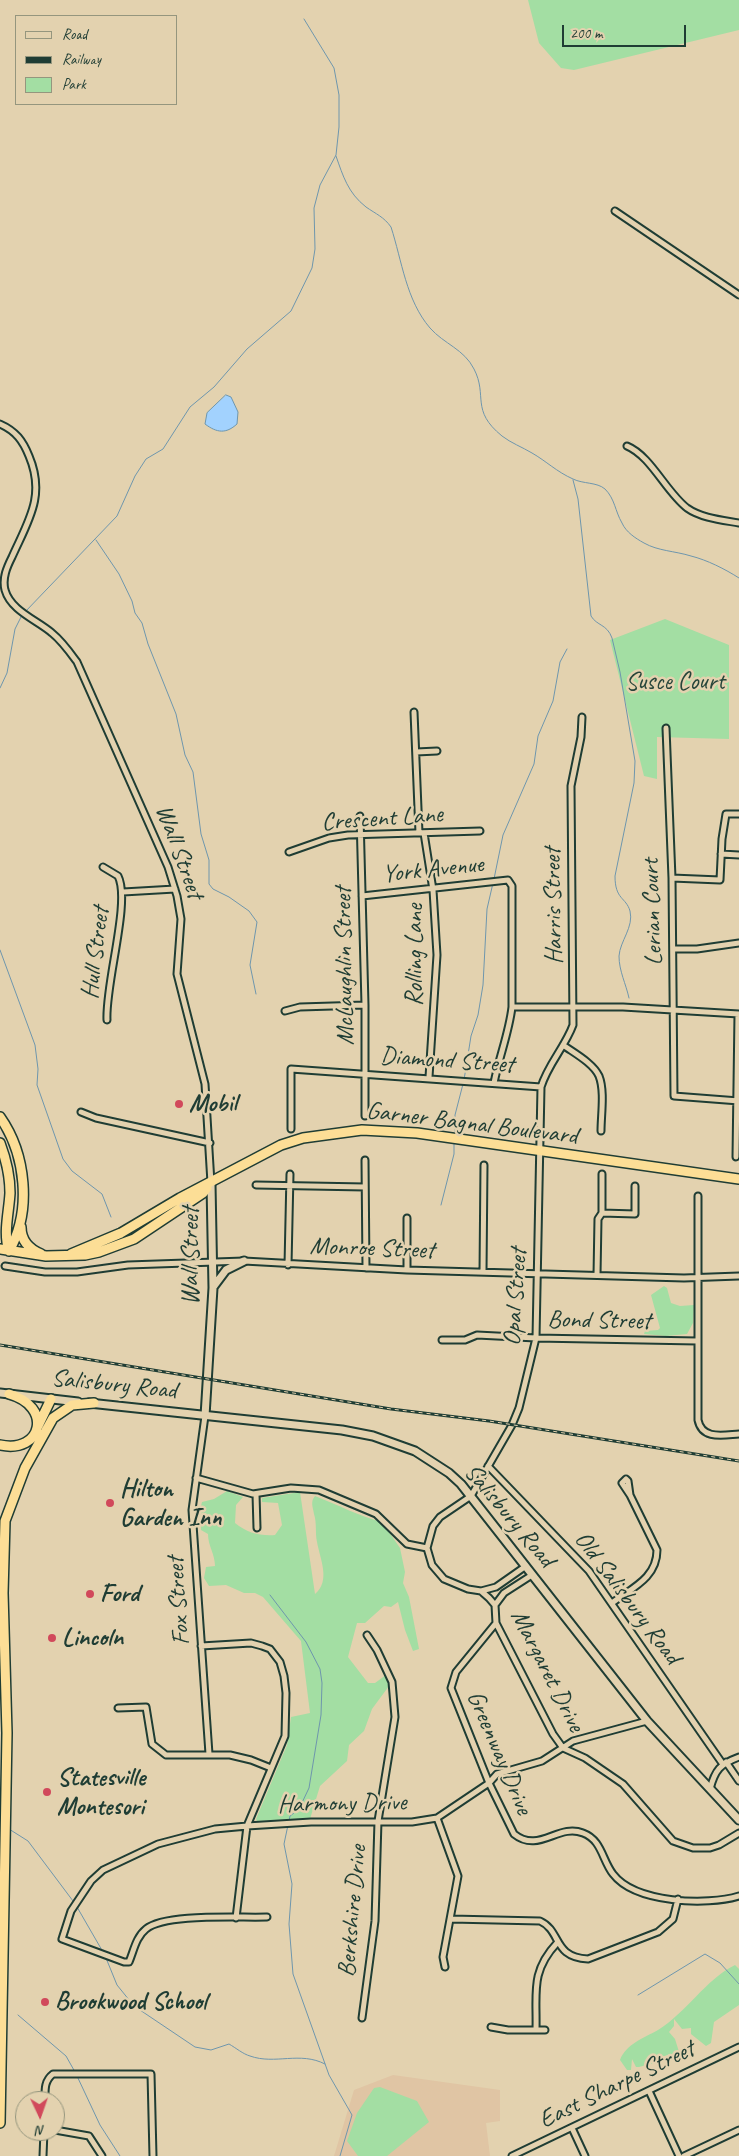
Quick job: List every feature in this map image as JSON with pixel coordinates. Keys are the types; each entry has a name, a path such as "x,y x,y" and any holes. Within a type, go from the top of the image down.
{"highway":[{"path":"0,1117 12,1139 21,1171 21,1233 28,1247 46,1256"},
{"name":"Garner Bagnal Boulevard","path":"0,1249 46,1256 71,1254 121,1234 180,1198 211,1184 281,1146 304,1138 343,1132 379,1130 417,1133 739,1179"},
{"path":"0,1143 9,1174 9,1209 6,1242 10,1251"},
{"path":"0,1228 7,1217 9,1209"},
{"path":"10,1251 21,1225"},
{"path":"5,1394 20,1397 34,1407 36,1430"},
{"path":"47,1428 51,1413 51,1399"},
{"path":"0,1445 9,1447 27,1442 36,1430 51,1399"},
{"path":"0,2123 7,1733 2,1557 5,1521 25,1468 53,1418 72,1405 94,1403"},
{"path":"0,1598 4,1631"}],"street":[{"path":"615,211 739,294"},
{"name":"Wall Street","path":"0,424 20,437 31,460 37,480 37,494 33,508 4,578 7,595 18,609 53,634 76,662 175,889 182,919 178,974 204,1072 210,1143 214,1261 205,1416"},
{"path":"627,446 638,453 687,508 703,515 739,523"},
{"name":"Rolling Lane","path":"414,712 421,833 433,890 437,968 430,1077"},
{"name":"Harris Street","path":"540,1087 549,1065 574,1025 571,786 581,737 582,717"},
{"name":"Lerian Court","path":"666,728 672,878 674,1096 738,1101"},
{"path":"416,752 437,751"},
{"path":"672,878 720,880 726,814 739,814"},
{"name":"McLaughlin Street","path":"360,816 365,1004 365,1116"},
{"name":"Crescent Lane","path":"289,852 329,838 360,835 480,832"},
{"path":"721,854 739,854"},
{"path":"103,867 118,876 123,892 175,889"},
{"name":"York Avenue","path":"362,896 433,890 508,880 513,891 512,1007"},
{"name":"Hull Street","path":"107,1020 110,979 123,892"},
{"path":"673,949 702,948 739,943"},
{"path":"285,1011 300,1006 365,1004"},
{"path":"494,1083 500,1053 510,1027 512,1007 622,1008 738,1014 736,1157"},
{"path":"563,1045 592,1067 599,1076 601,1086 601,1131"},
{"name":"Diamond Street","path":"291,1129 291,1069 430,1077 540,1087"},
{"name":"Opal Street","path":"471,1496 512,1425 536,1338 539,1273 540,1087"},
{"path":"82,1112 96,1118 210,1143"},
{"path":"365,1160 366,1268"},
{"path":"484,1165 484,1272"},
{"path":"288,1265 290,1174"},
{"path":"597,1275 598,1219 602,1213 602,1174"},
{"path":"256,1185 365,1187"},
{"path":"602,1213 635,1214 635,1186"},
{"path":"698,1196 698,1420 703,1431 714,1435 739,1434"},
{"path":"407,1218 407,1270"},
{"path":"213,1288 226,1270 244,1261"},
{"name":"Monroe Street","path":"5,1266 45,1272 77,1272 128,1266 244,1261 288,1265 407,1270 698,1279 739,1276"},
{"name":"Bond Street","path":"442,1340 465,1340 477,1335 697,1341"},
{"name":"Salisbury Road","path":"5,1394 342,1430 402,1445 436,1464 449,1473 471,1496 647,1721 739,1820"},
{"name":"Fox Street","path":"205,1416 196,1478 192,1525 209,1754"},
{"name":"Old Salisbury Road","path":"488,1466 575,1555 612,1603 724,1763 739,1781"},
{"path":"196,1478 256,1494 291,1488 319,1490 376,1514 407,1544 427,1548"},
{"path":"256,1494 257,1528"},
{"path":"612,1603 647,1578 657,1557 657,1550 630,1495"},
{"path":"471,1496 440,1517 433,1526 427,1548 432,1565 444,1579 468,1589 481,1591 496,1587 526,1566"},
{"path":"481,1591 494,1605 504,1593 532,1575"},
{"name":"Margaret Drive","path":"494,1605 496,1623 553,1734 563,1748 585,1758 623,1784 665,1834 682,1846 710,1848 739,1833"},
{"name":"Greenway Drive","path":"496,1623 456,1672 451,1688 509,1826 521,1839 539,1841 564,1833 580,1832 597,1843 610,1869 622,1884 643,1894 678,1899 710,1900 739,1896"},
{"name":"Berkshire Drive","path":"362,2018 375,1921 378,1821 393,1734 395,1699 392,1682 385,1666 367,1635"},
{"path":"201,1646 251,1643 270,1649 280,1662 286,1692 286,1726 281,1746 247,1826 236,1918 267,1917"},
{"path":"118,1708 146,1707 152,1744 166,1755 209,1754 241,1757 271,1768"},
{"name":"Harmony Drive","path":"236,1918 165,1920 154,1923 138,1938 128,1962 62,1939 71,1911 80,1895 103,1870 131,1855 167,1841 215,1829 247,1826 378,1821 412,1822 437,1818 490,1783 497,1774 542,1761 573,1741 647,1721"},
{"path":"710,1790 712,1780 724,1763 739,1758"},
{"path":"437,1818 458,1876 443,1957 445,1967"},
{"path":"451,1919 536,1920 547,1926 557,1943 574,1957 588,1959 647,1938 666,1926 677,1909 678,1899"},
{"path":"536,2030 538,1969 546,1954 557,1943"},
{"path":"491,2027 508,2030 545,2030"},
{"name":"East Sharpe Street","path":"512,2156 739,2047"},
{"path":"46,2091 47,2078 56,2073 151,2074 153,2156"},
{"path":"649,2091 679,2156"},
{"path":"572,2128 585,2156"},
{"path":"684,2156 739,2130"},
{"path":"65,2132 89,2136 102,2156"},
{"path":"43,2156 44,2141"}],"shaded area":[{"path":"393,2075 500,2090 500,2121 486,2123 490,2156 334,2156 354,2090"}],"green space":[{"path":"528,0 739,0 739,30 574,70 561,68 539,43"},
{"name":"Susce Court","path":"665,619 729,645 729,739 657,737 657,779 644,776 610,640"},
{"path":"664,1286 667,1288 671,1303 680,1306 694,1305 693,1323 687,1334 666,1336 644,1334 645,1331 658,1330 660,1328 651,1295"},
{"path":"227,1491 243,1497 236,1505 235,1523 249,1531 269,1535 275,1535 282,1525 278,1503 262,1502 262,1498 300,1492 315,1594 320,1589 322,1583 323,1570 316,1539 312,1505 315,1496 357,1514 382,1522 400,1548 405,1572 403,1583 409,1597 419,1649 413,1651 405,1630 398,1602 391,1607 384,1606 365,1623 357,1623 348,1657 368,1683 375,1683 386,1675 389,1686 372,1709 364,1731 349,1745 347,1761 320,1786 310,1819 257,1821 256,1819 287,1745 291,1717 310,1713 301,1641 263,1597 255,1593 244,1593 226,1585 209,1586 204,1578 206,1567 215,1566 208,1534 201,1530 200,1510 202,1502 214,1499"},
{"path":"735,1965 739,1969 739,2005 714,2022 711,2043 706,2046 691,2034 691,2028 682,2029 674,2019 674,2026 669,2032 675,2039 680,2055 670,2054 662,2057 662,2061 639,2067 636,2067 632,2059 631,2070 627,2070 620,2060 626,2050 668,2023 714,1979"},
{"path":"380,2087 417,2101 429,2122 387,2156 358,2156 347,2141 357,2113 374,2088"}],"water":[{"path":"226,395 231,397 238,412 237,424 225,431 217,431 205,424 207,413"}],"waterway":[{"path":"25,612 117,516 135,476 146,459 163,449 190,407 214,387 247,349 291,311 312,268 315,249 314,208 320,185 336,155 339,127 339,95 334,68 304,19"},
{"path":"336,156 350,190 360,202 383,218 391,227 410,293 422,317 436,334 470,362 478,379 483,410 492,427 505,438 567,476 577,481 598,485 605,489 611,497 626,529 649,546 703,560 739,578"},
{"path":"573,480 578,499 591,616 610,633 612,638 620,672 635,761 634,783 615,876 617,890 628,906 631,917 619,956 621,972 629,998"},
{"path":"96,540 119,574 132,601 135,613 142,623 148,644 176,714 185,755 193,772 201,834 209,860 209,884 213,889 229,897 249,911 257,922 250,965 256,994"},
{"path":"0,688 7,673 15,629 22,615"},
{"path":"494,879 503,835 534,764 538,736 553,701 560,662 567,649"},
{"path":"464,1080 471,1036 478,1015 483,985 487,909 493,883"},
{"path":"0,950 35,1045 38,1069 37,1085 63,1159 72,1171 102,1194 111,1217"},
{"path":"455,1134 455,1115 463,1084"},
{"path":"441,1205 454,1154 454,1143"},
{"path":"270,1595 306,1642 320,1669 322,1683 321,1715 309,1788 299,1809 290,1816 289,1821"},
{"path":"288,1825 284,1844 292,1884 289,1924 293,1974 329,2075 352,2115 340,2156"},
{"path":"9,1829 28,1841 73,1901"},
{"path":"77,1907 103,1952"},
{"path":"638,1995 705,1954 720,1963 739,1984"},
{"path":"106,1958 117,1985 134,2006 195,2047 211,2050 229,2044 245,2054 259,2058 297,2058 316,2060 325,2064"},
{"path":"18,2015 66,2056 75,2072"},
{"path":"77,2076 100,2125 120,2156"}],"railway":[{"path":"0,1345 391,1409 489,1421 739,1461"}],"place":[{"name":"Mobil","path":"179,1104"},
{"name":"Hilton Garden Inn","path":"110,1503"},
{"name":"Ford","path":"90,1594"},
{"name":"Lincoln","path":"52,1638"},
{"name":"Statesville Montesori","path":"47,1792"},
{"name":"Brookwood School","path":"45,2002"}]}
